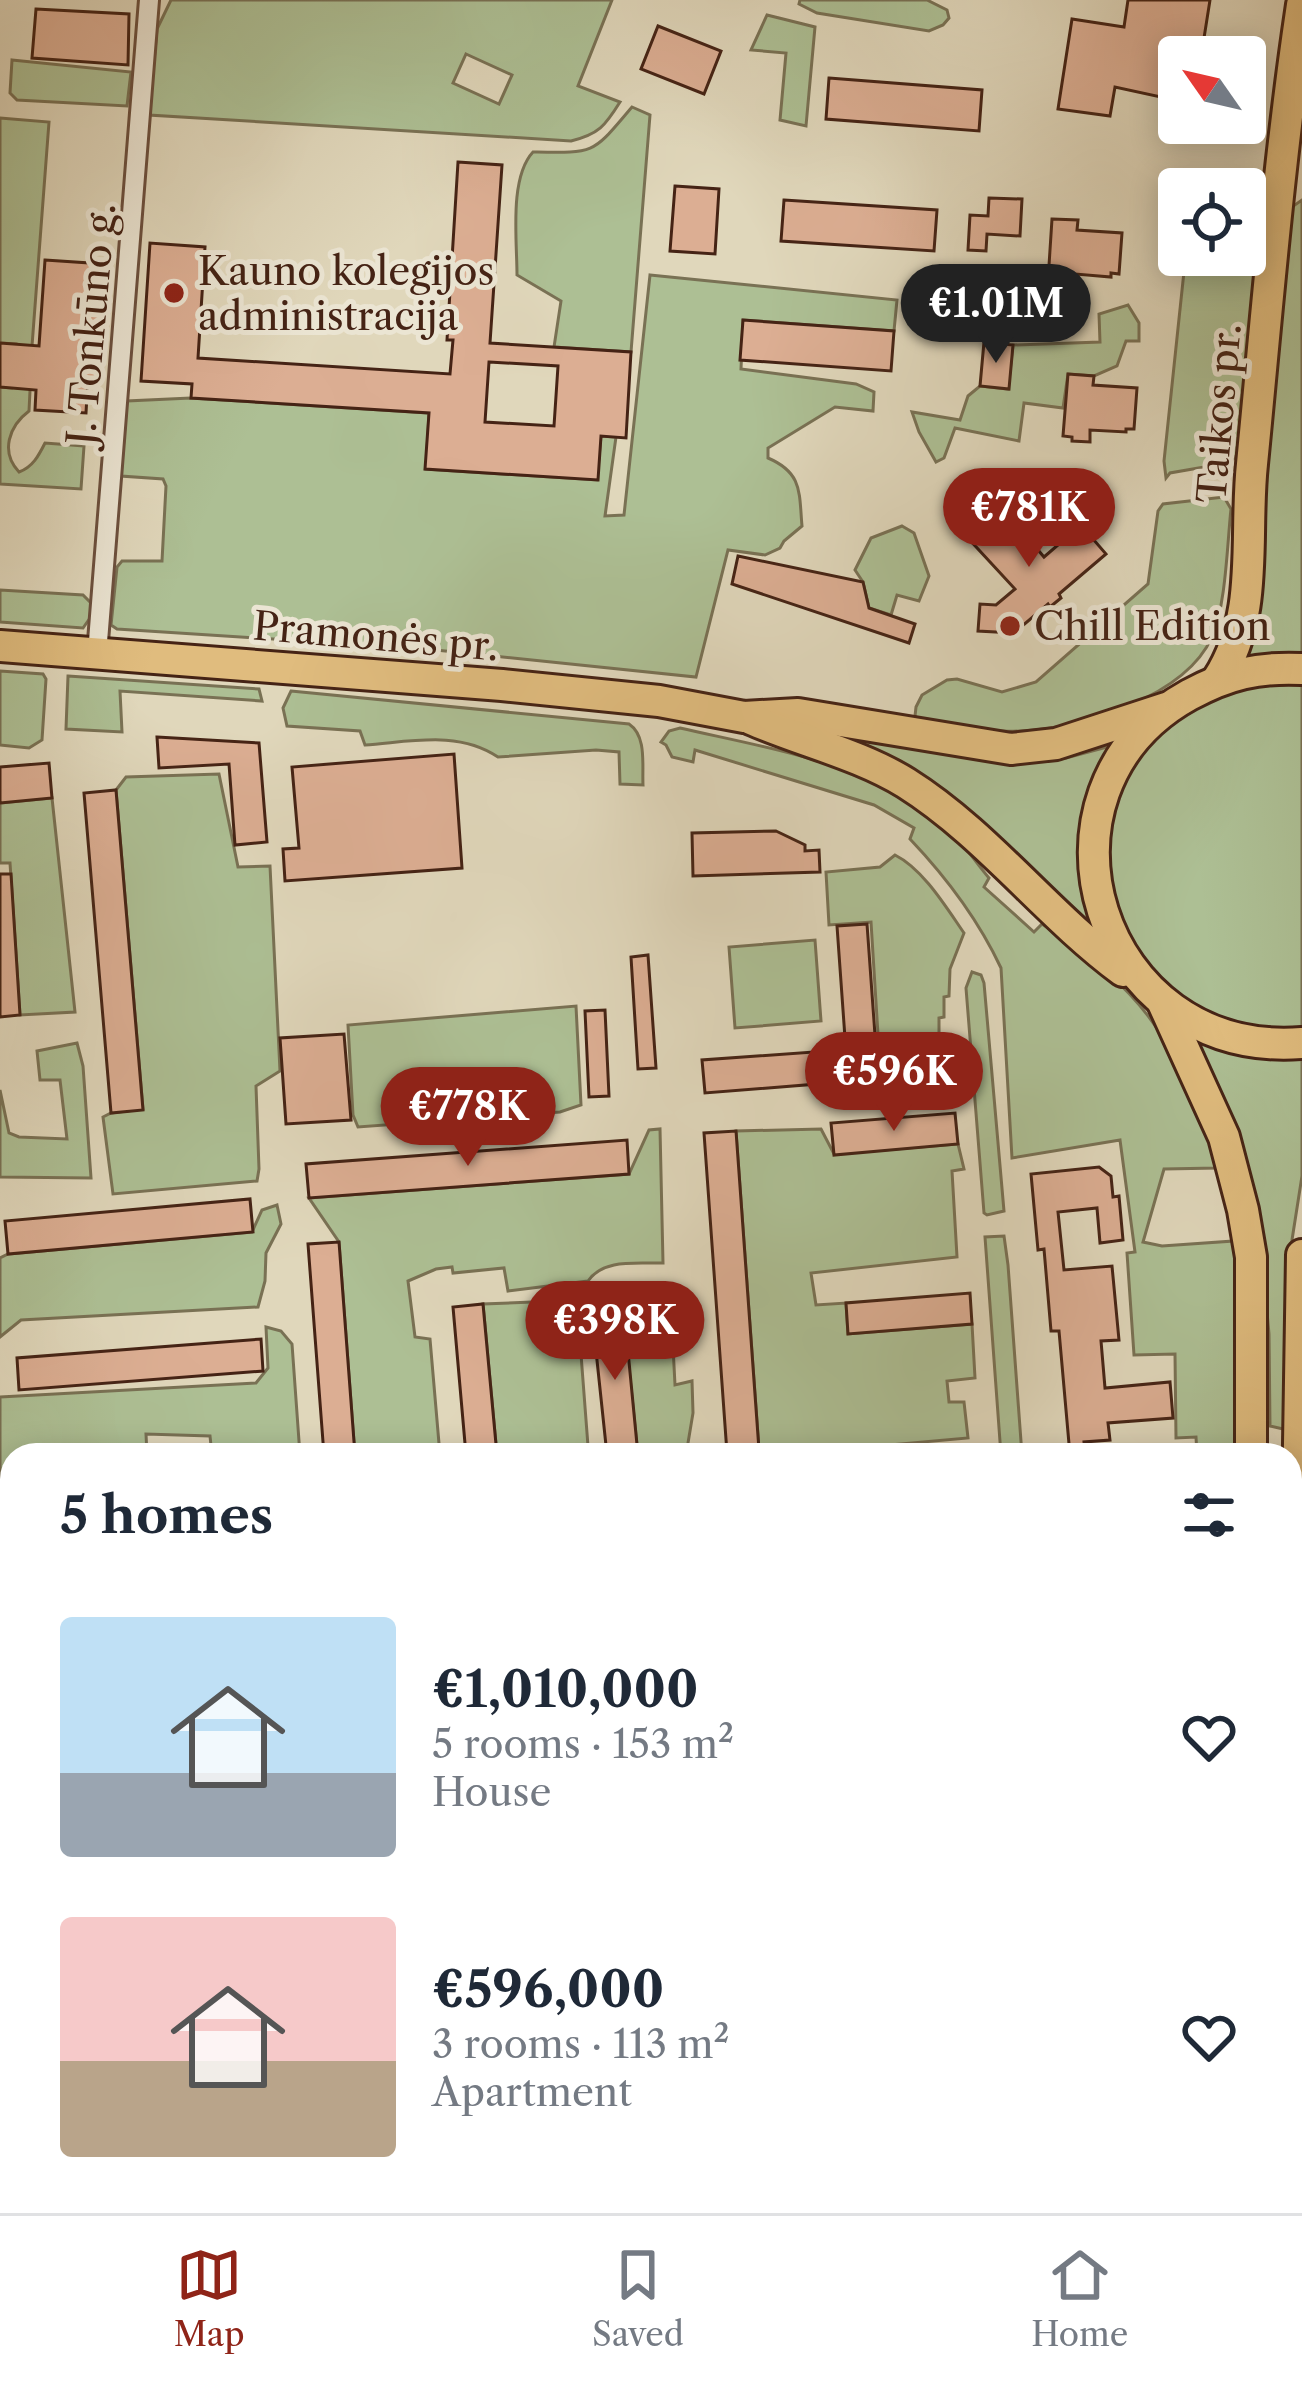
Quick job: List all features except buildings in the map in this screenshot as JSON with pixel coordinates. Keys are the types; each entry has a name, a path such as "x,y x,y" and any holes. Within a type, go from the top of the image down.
{"main road":[{"name":"Taikos pr.","path":"1218,680 1238,641 1245,614 1250,485 1290,189 1302,5"},
{"path":"1116,723 1192,677 1215,646 1250,485"},
{"name":"Pramonės pr.","path":"0,646 502,685 659,701 744,717 887,771 910,785 968,831 1100,952 1189,1020 1248,1041 1302,1042"},
{"path":"1251,1443 1251,1257 1244,1210 1224,1137 1155,996 1118,948 1103,914 1095,876 1095,838 1102,801 1117,766 1138,734 1166,708 1234,674 1302,669"},
{"name":"Pramonės pr.","path":"744,717 816,716 1011,748 1056,744 1166,708"},
{"path":"1299,1443 1302,1255"}],"street":[{"name":"J. Tonkūno g.","path":"97,653 149,0"}],"green space":[{"path":"171,0 612,0 578,86 620,102 600,128 571,141 149,115 157,29","holes":["466,54 512,75 499,104 453,83"]},
{"path":"800,0 927,0 947,10 949,18 929,31 817,13 799,4"},
{"path":"767,15 815,27 806,126 780,120 786,53 751,50"},
{"path":"12,60 131,72 127,106 17,100 10,93"},
{"path":"632,107 650,115 631,352 554,347 561,301 517,275 520,177 533,152 592,148"},
{"path":"0,118 49,122 31,359 15,358 16,344 0,343"},
{"path":"1302,200 1302,660 1244,663 1289,209"},
{"path":"650,275 897,300 894,331 743,320 741,369 856,384 874,392 873,411 835,407 768,448 768,458 788,470 797,485 802,526 780,548 765,555 728,550 696,677 426,649 111,625 117,567 122,561 162,561 163,479 121,476 127,401 191,398 429,413 426,469 597,480 601,436 616,437 605,516 624,515"},
{"path":"1184,276 1258,276 1238,453 1226,469 1227,463 1170,473 1166,478"},
{"path":"1128,305 1139,323 1139,341 1126,341 1117,366 1094,376 1068,374 1063,408 1024,403 1019,441 955,428 944,458 936,462 912,412 960,420 968,396 980,386 1008,389 1013,345 1100,342 1099,314"},
{"path":"31,371 29,411 9,440 13,464 19,472 28,467 45,443 84,446 81,489 0,484 0,387 12,388"},
{"path":"1224,497 1231,509 1217,624 1198,658 1179,677 1129,706 1045,729 982,730 915,716 922,695 947,680 1002,692 1036,682 1148,584 1158,511 1163,504"},
{"path":"902,526 914,533 929,576 919,601 897,595 891,615 869,608 855,570 871,538"},
{"path":"0,590 83,595 92,604 90,618 83,628 0,622"},
{"path":"0,671 43,674 46,679 42,740 29,748 0,745"},
{"path":"68,676 259,689 262,701 120,691 122,732 66,729"},
{"path":"1302,682 1302,1033 1282,1034 1199,1013 1135,956 1106,874 1111,810 1140,751 1188,707 1248,683"},
{"path":"291,691 629,724 641,743 643,785 620,784 619,752 498,757 467,743 416,740 365,745 360,731 287,726 283,708"},
{"path":"815,727 1028,760 1066,758 1119,746 1106,769 1102,939"},
{"path":"680,728 821,762 888,788 919,806 964,846 989,878 984,887 1034,932 1042,924 1090,958 1147,1014 1190,1088 1217,1168 1164,1169 1143,1242 1162,1246 1233,1241 1236,1222 1240,1443 1176,1438 1175,1354 1134,1355 1127,1253 1135,1252 1120,1140 1012,1158 1001,968 961,900 910,839 914,828 874,805 695,750 693,762 672,757 661,742 669,731"},
{"path":"219,774 238,867 270,866 280,1071 256,1086 257,1181 113,1194 103,1117 143,1109 116,790 126,777"},
{"path":"52,798 75,1012 20,1015 10,863 0,863 0,803"},
{"path":"895,855 924,879 964,933 950,969 944,1017 939,1018 939,1079 881,1083 871,922 829,925 826,872 880,867"},
{"path":"815,940 821,1021 735,1028 729,947"},
{"path":"972,972 981,975 984,983 1004,1211 987,1215 966,988"},
{"path":"576,1006 581,1105 560,1112 358,1127 353,1115 348,1025"},
{"path":"1192,1037 1260,1055 1302,1054 1302,1176 1292,1240 1289,1414 1283,1429 1270,1426 1265,1290"},
{"path":"77,1043 91,1178 0,1177 0,1090 9,1133 67,1139 60,1080 40,1080 37,1051"},
{"path":"660,1129 663,1263 612,1265 588,1281 508,1291 504,1268 453,1273 452,1267 436,1269 408,1281 415,1337 430,1339 439,1443 354,1443 339,1242 309,1198 629,1174 649,1130"},
{"path":"821,1129 834,1154 958,1144 964,1169 952,1171 957,1257 811,1273 816,1305 846,1303 848,1334 972,1324 975,1378 947,1381 949,1402 964,1402 968,1438 912,1443 759,1443 736,1131"},
{"path":"277,1205 281,1224 266,1253 258,1307 21,1320 0,1337 0,1258 8,1254 252,1232 262,1210"},
{"path":"1004,1236 1021,1443 1000,1443 985,1237"},
{"path":"679,1290 687,1311 672,1327 675,1385 692,1381 688,1443 637,1443 623,1310 578,1315 588,1443 496,1443 483,1304"},
{"path":"266,1327 281,1331 292,1344 299,1443 211,1443 210,1436 146,1434 146,1443 0,1443 0,1397 256,1383 268,1368"}],"place":[{"name":"Kauno kolegijos administracija","path":"174,293"},
{"name":"Chill Edition","path":"1010,626"}]}
